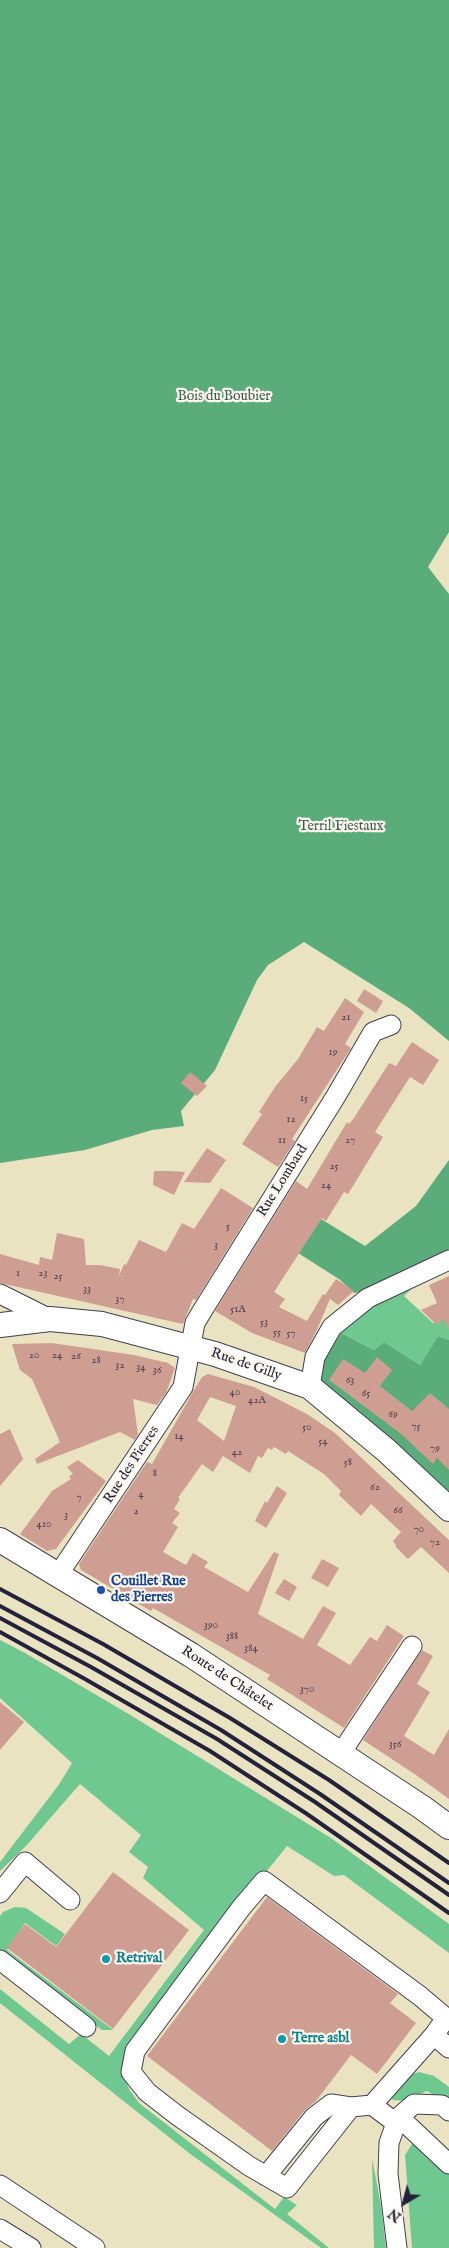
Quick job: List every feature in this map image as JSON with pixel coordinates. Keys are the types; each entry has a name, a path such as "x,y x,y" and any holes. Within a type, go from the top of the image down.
{"main road":[{"name":"Rue de Gilly","path":"0,1325 50,1320 102,1324 215,1354 310,1387 387,1451 449,1508"},
{"name":"Route de Châtelet","path":"0,1540 191,1655 341,1753 449,1827"}],"street":[{"name":"Rue Lombard","path":"192,1348 195,1323 336,1096 373,1032 391,1025"},
{"path":"310,1387 315,1357 332,1326 368,1298 442,1265 449,1260"},
{"path":"0,1294 50,1320"},
{"name":"Rue des Pierres","path":"58,1575 183,1387 192,1348"},
{"path":"341,1753 412,1646"},
{"path":"0,1893 25,1862 70,1900"},
{"path":"372,2105 434,2035 446,2018 420,1996 264,1881 135,2052 131,2072 147,2092 266,2176 288,2188 351,2106 372,2105 397,2120 449,2164"},
{"path":"0,1960 86,2028"},
{"path":"434,2035 449,2048"},
{"path":"397,2248 388,2174 389,2143 397,2120 414,2104 442,2105 449,2111"},
{"path":"0,2185 96,2248"},
{"path":"0,2229 30,2248"}],"green space":[{"name":"Bois du Boubier","path":"0,0 449,0 449,532 428,567 449,594 449,1041 409,1008 304,942 268,965 257,980 215,1070 181,1111 184,1126 152,1130 85,1150 0,1163"},
{"path":"449,1160 449,1249 444,1253 380,1289 354,1293 339,1279 298,1253 321,1219 365,1246 416,1206"},
{"path":"421,1280 404,1296 433,1323 449,1315 449,1340 438,1336 420,1365 384,1342 374,1350 341,1333 372,1305"},
{"path":"341,1333 374,1350 384,1342 420,1365 438,1336 449,1340 449,1498 316,1378 328,1353"},
{"path":"0,1640 127,1713 331,1838 449,1924 449,1953 344,1875 334,1876 287,1846 258,1882 123,2072 129,2089 139,2103 275,2209 284,2197 297,2205 287,2214 329,2248 321,2248 189,2153 0,2003 0,1989 69,2044 81,2034 109,2056 204,1930 143,1878 148,1867 129,1852 141,1835 80,1784 26,1846 0,1871 0,1862 58,1786 72,1763 0,1698"},
{"path":"15,1907 26,1908 65,1934 56,1946 25,1923 7,1950 113,2030 102,2030 0,1950 0,1916 3,1912"},
{"path":"419,2072 434,2076 449,2087 449,2104 427,2091 405,2101 393,2100 389,2096 406,2076"},
{"path":"414,2141 449,2174 449,2248 412,2248 405,2155"},
{"path":"372,2158 381,2206 386,2248 374,2248"}],"building":[{"path":"364,989 383,1001 376,1013 357,1001"},
{"path":"345,998 364,1012 345,1044 351,1048 292,1139 295,1141 278,1167 242,1144 262,1114 259,1112 275,1087 298,1059 317,1027 324,1031"},
{"path":"412,1042 439,1060 423,1085 410,1077 375,1132 383,1137 348,1194 344,1192 326,1221 322,1218 274,1292 285,1299 279,1307 307,1321 323,1294 325,1295 336,1279 354,1291 338,1305 330,1299 305,1353 252,1333 215,1311 296,1181 307,1189 347,1122 349,1124 354,1118 389,1063 396,1066"},
{"path":"190,1072 207,1086 197,1096 181,1083"},
{"path":"207,1148 226,1160 210,1183 184,1182"},
{"path":"154,1171 185,1172 174,1195 153,1185"},
{"path":"221,1188 253,1208 196,1300 193,1299 183,1324 0,1283 0,1254 39,1265 40,1257 52,1260 57,1233 84,1239 86,1265 100,1265 120,1269 119,1276 139,1240 166,1252 182,1223 194,1229"},
{"path":"449,1276 449,1330 444,1319 437,1325 421,1310 437,1303 429,1285"},
{"path":"52,1343 134,1355 168,1363 175,1368 166,1393 157,1405 133,1399 138,1434 135,1440 120,1432 37,1464 35,1459 60,1442 32,1379 20,1370 12,1344"},
{"path":"377,1357 392,1370 380,1386 412,1411 430,1393 449,1409 449,1470 437,1458 433,1464 400,1433 329,1380 343,1359 365,1373"},
{"path":"208,1374 254,1387 307,1414 335,1433 449,1540 449,1573 421,1547 408,1559 395,1546 393,1541 401,1532 371,1504 361,1516 339,1495 341,1491 324,1474 288,1451 286,1454 274,1447 272,1450 268,1448 262,1458 258,1456 250,1473 223,1456 213,1472 202,1464 178,1498 180,1499 174,1509 180,1513 172,1523 178,1527 163,1552 186,1565 193,1553 208,1562 204,1567 248,1592 274,1552 279,1554 258,1614 303,1639 323,1606 336,1613 317,1645 350,1665 370,1637 377,1641 387,1625 404,1636 344,1728 267,1679 270,1675 153,1608 151,1611 81,1570 79,1564 147,1462 152,1464 202,1377","holes":["210,1397 236,1406 224,1441 197,1420"]},
{"path":"10,1429 23,1459 0,1486 0,1434"},
{"path":"78,1460 106,1481 56,1549 47,1551 20,1534 52,1491 71,1479 69,1476 73,1474 67,1467"},
{"path":"277,1486 287,1493 266,1528 255,1521 265,1501 267,1503"},
{"path":"322,1559 339,1568 328,1587 311,1578"},
{"path":"284,1579 297,1587 289,1601 275,1593"},
{"path":"422,1650 433,1656 417,1684 430,1692 404,1736 434,1755 449,1729 449,1799 363,1740"},
{"path":"0,1702 24,1722 0,1750"},
{"name":"Retrival","path":"113,1872 189,1930 113,2029 7,1948 25,1924 56,1947"},
{"name":"Terre asbl","path":"267,1897 398,1994 390,2003 416,2023 377,2074 351,2055 316,2101 305,2110 272,2151 147,2056"}],"railway":[{"path":"0,1589 103,1644 230,1718 329,1780 449,1863"},
{"path":"0,1606 97,1658 221,1730 320,1794 449,1883"},
{"path":"0,1618 91,1667 217,1739 315,1802 449,1895"},
{"path":"0,1632 210,1751 307,1814 449,1913"}],"place":[{"name":"Couillet Rue des Pierres","path":"101,1590"},
{"name":"Retrival","path":"106,1959"},
{"name":"Terre asbl","path":"282,2039"}],"park label":[{"name":"Terril Fiestaux","path":"341,827"}]}
